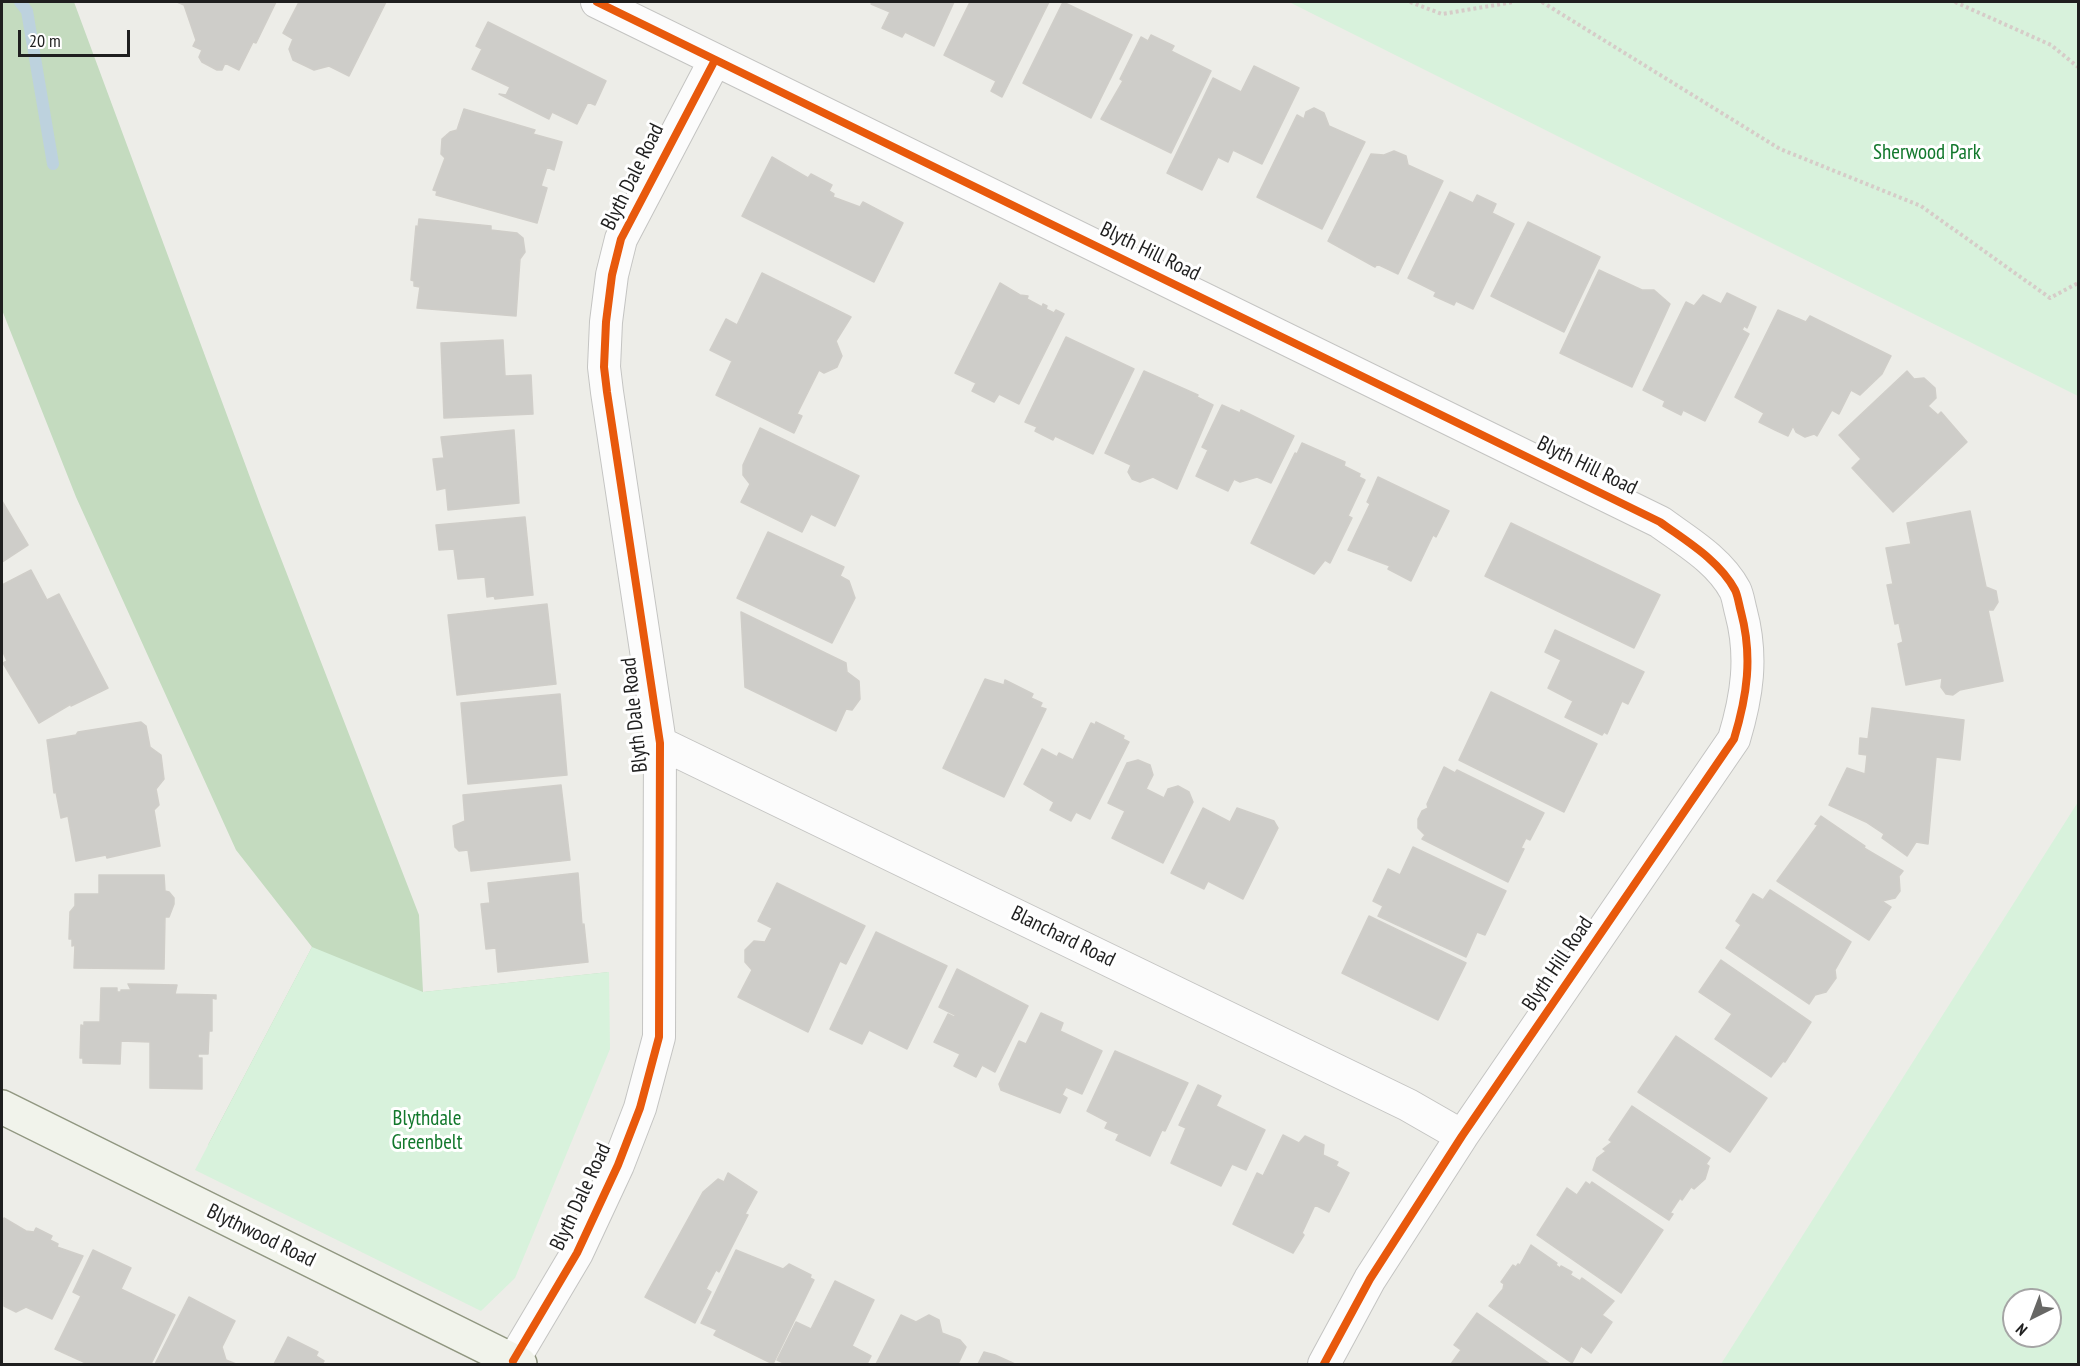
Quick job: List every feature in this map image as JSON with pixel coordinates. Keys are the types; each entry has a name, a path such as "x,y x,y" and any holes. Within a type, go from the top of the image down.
{"street":[{"name":"Blyth Hill Road","path":"597,2 1660,522 1703,552 1735,590 1746,630 1749,667 1745,705 1734,739 1462,1136 1370,1279 1324,1365"},
{"name":"Blyth Dale Road","path":"516,1363 577,1253 618,1165 640,1108 659,1037 660,743 607,392 604,367 606,322 612,275 621,239 715,60"},
{"name":"Blanchard Road","path":"660,743 1408,1105 1462,1136"},
{"name":"Blythwood Road","path":"2,1107 516,1363"}],"path":[{"path":"1410,2 1443,14 1513,2"},
{"path":"1542,2 1780,149 1921,206 2050,298 2079,283"},
{"path":"1955,2 2051,45 2079,67"}],"green space":[{"path":"2,2 74,2 261,507 419,915 423,992 609,972 208,1145 312,947 236,850 76,497 2,310"},
{"name":"Sherwood Park","path":"1289,2 2078,2 2078,396"},
{"path":"2078,802 2078,1364 1721,1364"},
{"name":"Blythdale Greenbelt","path":"312,947 423,992 609,972 610,1049 515,1278 481,1311 195,1170"}],"building":[{"path":"177,2 276,2 256,43 253,42 239,70 225,63 222,70 217,70 202,62 199,57 202,50 193,46 196,40 184,5"},
{"path":"299,2 386,2 349,76 329,66 314,70 293,60 289,49 293,39 283,33"},
{"path":"872,2 954,2 934,46 905,32 902,37 882,28 890,12 871,4"},
{"path":"970,2 1049,2 1002,97 991,91 996,81 944,55"},
{"path":"1063,2 1132,35 1091,118 1023,83"},
{"path":"488,22 606,81 595,105 588,102 577,124 552,112 549,119 499,94 506,95 510,87 472,69 482,49 476,46"},
{"path":"1151,35 1174,46 1171,51 1211,71 1171,153 1101,119 1123,81 1120,79 1141,37 1148,41"},
{"path":"1254,66 1299,88 1262,164 1233,150 1228,162 1218,157 1202,190 1167,173 1213,78 1241,92"},
{"path":"1314,108 1324,113 1329,126 1365,142 1322,229 1257,197 1297,115 1304,119 1306,112"},
{"path":"464,109 535,130 533,134 562,142 554,170 547,167 541,186 547,188 537,223 436,195 437,191 433,190 445,158 441,154 442,139 450,132 457,130"},
{"path":"1394,151 1406,156 1408,165 1443,181 1398,274 1377,264 1375,267 1328,241 1371,154 1384,155"},
{"path":"772,157 808,178 811,174 832,185 829,191 834,194 833,197 860,207 863,202 903,223 874,282 742,216"},
{"path":"1450,192 1473,203 1477,195 1496,204 1492,213 1514,224 1473,309 1456,301 1454,305 1434,296 1436,292 1408,278"},
{"path":"419,219 491,226 491,230 517,233 523,238 525,252 520,259 516,316 417,308 420,287 414,286 414,281 411,280 416,226 418,227"},
{"path":"1528,222 1600,257 1564,332 1491,296"},
{"path":"1599,270 1642,290 1654,290 1670,304 1632,387 1560,353"},
{"path":"762,273 851,317 836,341 842,356 837,367 824,373 819,370 797,414 802,416 794,433 716,395 732,361 710,350 726,319 737,325"},
{"path":"1000,283 1020,295 1028,296 1027,299 1042,307 1043,304 1047,306 1046,309 1054,313 1056,310 1064,314 1019,404 999,394 994,402 972,391 976,383 955,373"},
{"path":"1727,293 1756,307 1747,328 1744,326 1742,330 1749,334 1705,421 1683,410 1681,415 1663,406 1665,401 1643,390 1686,302 1694,306 1703,295 1721,304"},
{"path":"1778,310 1806,322 1810,316 1891,356 1882,374 1860,395 1851,390 1839,414 1832,410 1817,436 1814,434 1805,437 1796,432 1793,426 1788,436 1775,430 1759,422 1764,413 1735,397"},
{"path":"1066,337 1134,369 1093,454 1055,436 1053,440 1035,431 1037,427 1025,422"},
{"path":"503,340 505,376 531,375 533,414 444,418 441,343"},
{"path":"1144,371 1198,395 1197,397 1213,405 1177,489 1153,477 1140,482 1132,479 1128,472 1131,465 1105,453"},
{"path":"1907,371 1914,379 1924,378 1935,388 1936,398 1928,406 1938,415 1941,412 1967,442 1893,512 1852,468 1861,459 1839,435"},
{"path":"1222,405 1240,413 1241,410 1294,436 1271,483 1257,477 1240,482 1234,479 1228,491 1196,476 1208,450 1202,447"},
{"path":"760,428 859,476 835,526 811,514 802,532 741,502 750,484 743,475 743,465"},
{"path":"514,430 519,503 448,510 446,488 437,490 433,459 444,458 441,437"},
{"path":"1302,443 1345,462 1344,466 1360,474 1359,477 1365,480 1348,516 1352,518 1330,563 1325,560 1314,574 1251,543"},
{"path":"1378,477 1449,511 1436,537 1433,535 1411,581 1388,569 1390,566 1348,550 1370,504 1367,502"},
{"path":"2,501 28,545 2,562"},
{"path":"1970,511 1986,587 1996,591 1998,602 1993,610 1988,610 2003,681 1960,690 1953,695 1946,694 1941,687 1942,678 1906,685 1898,644 1903,642 1899,623 1895,624 1887,585 1893,584 1886,548 1911,544 1907,523"},
{"path":"525,517 533,595 495,599 494,596 487,597 485,577 458,579 454,549 439,550 436,525"},
{"path":"1511,523 1660,595 1634,648 1485,576"},
{"path":"768,532 844,567 840,576 849,581 855,598 832,643 737,598"},
{"path":"31,570 47,600 59,594 108,688 71,706 71,704 39,723 3,663 7,661 2,650 2,585"},
{"path":"547,604 556,684 457,695 448,615"},
{"path":"741,612 846,663 847,672 859,681 860,699 852,710 846,709 836,731 745,687"},
{"path":"1555,630 1644,672 1628,704 1622,701 1607,734 1604,732 1602,735 1565,717 1573,701 1548,688 1561,660 1545,652"},
{"path":"985,679 1004,685 1005,680 1033,694 1031,698 1042,703 1040,707 1046,709 1004,797 943,768"},
{"path":"1491,692 1597,744 1564,812 1459,760"},
{"path":"560,694 567,775 468,784 461,703"},
{"path":"1872,708 1964,720 1960,760 1936,757 1928,844 1916,842 1907,856 1882,838 1884,834 1866,822 1829,805 1847,768 1865,774 1867,755 1859,754 1860,738 1868,739"},
{"path":"141,722 146,726 150,747 161,755 164,779 156,789 159,805 154,810 160,846 107,858 106,855 76,861 68,816 61,818 56,792 54,793 47,740 76,735 78,732"},
{"path":"1096,722 1124,736 1123,739 1129,742 1090,819 1076,812 1071,821 1050,810 1054,802 1024,784 1042,749 1057,757 1059,753 1073,760 1091,723 1095,725"},
{"path":"1138,760 1150,765 1153,775 1146,789 1164,798 1168,789 1178,786 1189,792 1193,802 1163,863 1112,838 1125,811 1108,803 1127,763"},
{"path":"1444,767 1455,773 1457,770 1544,813 1530,840 1526,838 1521,848 1524,849 1508,882 1422,839 1425,835 1418,828 1418,819 1422,811 1428,808 1427,804"},
{"path":"561,785 570,860 471,871 468,850 459,851 455,847 453,826 465,821 463,795"},
{"path":"1203,808 1230,822 1237,808 1274,821 1278,828 1243,899 1208,881 1204,889 1171,873"},
{"path":"1821,816 1865,846 1864,848 1903,871 1899,876 1900,891 1895,898 1882,901 1891,907 1869,940 1777,881 1818,825 1815,824"},
{"path":"1413,847 1506,891 1485,935 1477,932 1466,957 1378,916 1383,906 1373,901 1388,869 1400,875"},
{"path":"578,873 582,925 584,924 588,962 498,972 496,948 486,949 481,904 490,903 488,883"},
{"path":"99,875 164,875 165,891 174,898 174,904 169,917 165,917 164,969 74,968 75,945 72,946 72,939 69,939 70,912 75,906 75,894 99,894"},
{"path":"777,883 865,926 846,964 840,961 808,1032 738,997 752,970 745,962 745,950 754,941 765,942 772,928 758,921"},
{"path":"1770,890 1851,942 1835,970 1836,978 1826,992 1815,995 1809,1004 1726,948 1741,925 1736,921 1753,894 1763,900"},
{"path":"1369,916 1466,963 1438,1020 1342,973"},
{"path":"876,932 947,966 907,1049 869,1030 862,1044 830,1029"},
{"path":"1721,960 1811,1022 1785,1062 1783,1061 1771,1077 1715,1039 1732,1014 1699,992"},
{"path":"957,969 1028,1006 995,1072 982,1065 976,1077 954,1066 960,1054 934,1042 948,1014 954,1017 955,1015 939,1007"},
{"path":"128,984 177,985 175,994 216,995 216,999 212,998 212,1031 209,1031 208,1054 198,1054 198,1058 202,1058 202,1089 150,1088 150,1042 121,1041 120,1064 83,1063 83,1058 80,1058 81,1025 84,1026 84,1022 100,1022 101,988 117,988 117,992 121,992 121,990 131,990"},
{"path":"1041,1013 1063,1023 1060,1031 1102,1051 1082,1094 1066,1087 1062,1095 1067,1098 1060,1113 1001,1090 999,1084 1019,1041 1026,1044"},
{"path":"1676,1036 1767,1098 1730,1152 1638,1092"},
{"path":"1115,1051 1188,1083 1150,1156 1116,1140 1119,1134 1105,1128 1108,1122 1087,1111"},
{"path":"1198,1085 1221,1096 1216,1106 1265,1130 1246,1170 1232,1164 1221,1186 1171,1163 1186,1128 1179,1125"},
{"path":"1632,1106 1710,1158 1706,1164 1709,1166 1705,1179 1694,1189 1691,1187 1682,1200 1680,1198 1670,1213 1673,1214 1669,1220 1593,1170 1597,1158 1606,1151 1603,1149 1612,1142 1609,1140"},
{"path":"1283,1135 1299,1143 1305,1136 1324,1145 1323,1155 1338,1162 1336,1166 1349,1173 1329,1212 1315,1205 1302,1233 1304,1235 1293,1253 1233,1224 1257,1173 1263,1176"},
{"path":"728,1173 757,1192 719,1272 716,1270 706,1289 711,1292 695,1323 645,1297 703,1192 718,1179 724,1182"},
{"path":"1586,1182 1590,1185 1592,1182 1663,1230 1621,1293 1537,1235 1567,1188 1577,1195"},
{"path":"4,1218 26,1231 34,1232 36,1228 52,1236 50,1240 58,1244 57,1247 83,1256 52,1319 26,1307 16,1312 4,1306 2,1223"},
{"path":"1531,1245 1557,1263 1556,1265 1560,1268 1561,1266 1572,1272 1570,1275 1580,1281 1582,1278 1614,1301 1602,1315 1612,1322 1591,1353 1581,1346 1572,1363 1489,1306 1503,1289 1504,1284 1501,1282 1513,1265 1516,1267 1520,1265"},
{"path":"93,1250 131,1268 121,1289 175,1315 151,1364 88,1364 55,1349 81,1296 73,1292"},
{"path":"736,1250 783,1269 789,1264 811,1275 810,1278 814,1280 773,1364 714,1335 717,1330 701,1323"},
{"path":"835,1281 874,1300 852,1346 871,1356 867,1364 786,1364 777,1360 796,1322 811,1329"},
{"path":"189,1297 235,1321 222,1347 226,1360 236,1364 155,1364"},
{"path":"1477,1313 1550,1364 1451,1364 1461,1350 1454,1345"},
{"path":"901,1315 916,1322 929,1315 939,1320 942,1333 960,1340 966,1347 958,1364 876,1364"},
{"path":"288,1337 318,1352 316,1356 324,1361 322,1364 274,1364"},
{"path":"984,1352 995,1355 1015,1364 978,1364"}],"waterway":[{"path":"20,2 27,11 53,164"}],"cycle path":[{"path":"597,2 1660,522 1711,560 1735,590 1745,629 1747,676 1734,739 1462,1136 1370,1279 1324,1364"},
{"path":"513,1361 577,1253 618,1165 640,1108 659,1037 660,743 607,392 604,367 606,322 612,275 621,239 715,60"}]}
